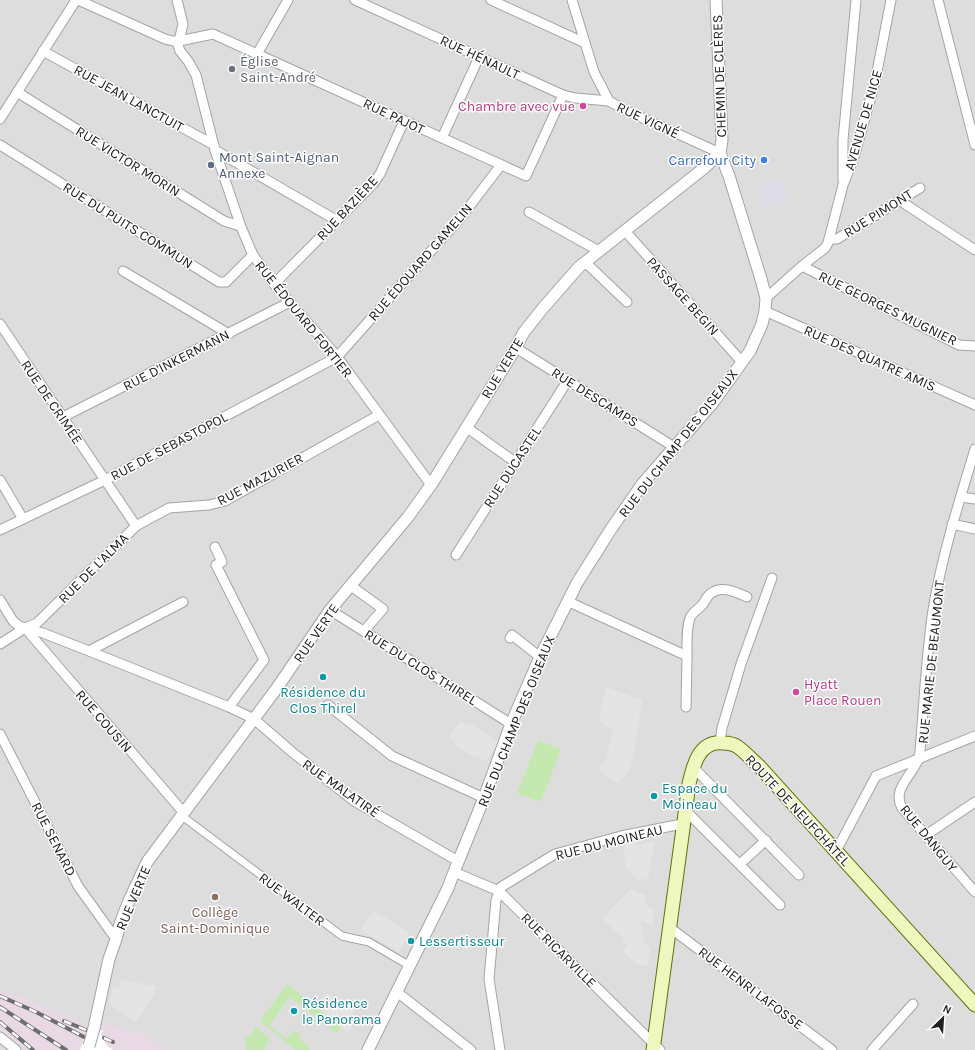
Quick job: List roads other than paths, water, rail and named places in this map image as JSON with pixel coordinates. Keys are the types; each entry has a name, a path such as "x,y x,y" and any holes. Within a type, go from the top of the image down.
{"main road":[{"path":"655,1048 684,809 694,762 704,748 720,742"},
{"name":"ROUTE DE NEUFCHÂTEL","path":"720,742 737,746 759,766 975,1004"}],"street":[{"name":"RUE PAJOT","path":"77,0 165,39 173,41 214,34 526,176 563,95"},
{"path":"0,119 77,0"},
{"name":"RUE ÉDOUARD FORTIER","path":"177,0 183,24 178,45 180,51 196,75 215,147 240,226 253,255 274,284 337,358 431,485"},
{"path":"257,54 288,0"},
{"name":"RUE HÉNAULT","path":"355,0 563,95 574,98 609,101"},
{"path":"491,0 585,43"},
{"name":"RUE VIGNÉ","path":"572,0 594,72 609,101 627,111 720,153"},
{"name":"CHEMIN DE CLÈRES","path":"716,0 722,140 720,153"},
{"path":"842,185 843,140 856,0"},
{"name":"AVENUE DE NICE","path":"829,238 842,185 854,157 875,82 891,0"},
{"path":"938,0 975,145"},
{"name":"RUE JEAN LANCTUIT","path":"44,51 215,147 336,220"},
{"path":"442,138 479,57"},
{"name":"RUE VICTOR MORIN","path":"17,92 224,221 240,226"},
{"name":"RUE BAZIÈRE","path":"274,284 373,184 380,174 404,121"},
{"name":"RUE DU PUITS COMMUN","path":"0,145 219,282 226,282 253,255"},
{"name":"RUE VERTE","path":"88,1050 109,959 128,903 147,862 294,664 330,610 393,537 431,485 516,348 524,332 543,308 579,267 703,169 720,153"},
{"name":"RUE DU CHAMP DES OISEAUX","path":"368,1050 448,888 484,798 511,724 540,657 567,601 611,528 643,483 712,404 754,343 762,324 766,298 748,234 726,166 720,153"},
{"name":"RUE ÉDOUARD GAMELIN","path":"337,358 462,216 501,165"},
{"name":"RUE PIMONT","path":"766,298 825,248 829,238 838,239 920,188"},
{"path":"899,200 975,250"},
{"path":"529,212 599,250"},
{"name":"PASSAGE BEGIN","path":"625,231 742,362"},
{"path":"585,262 627,302"},
{"name":"RUE GEORGES MUGNIER","path":"802,266 959,345 975,346"},
{"path":"123,271 229,334"},
{"name":"RUE D'INKERMANN","path":"63,417 290,302"},
{"name":"RUE DES QUATRE AMIS","path":"765,311 975,405"},
{"name":"RUE DE CRIMÉE","path":"0,324 105,480"},
{"name":"RUE DESCAMPS","path":"516,348 674,447"},
{"name":"RUE DE SEBASTOPOL","path":"0,530 105,480 337,358"},
{"name":"RUE DUCASTEL","path":"456,555 568,380"},
{"name":"RUE MAZURIER","path":"136,526 169,508 210,505 225,501 379,415"},
{"path":"466,427 515,462"},
{"name":"RUE MARIE DE BEAUMONT","path":"920,759 926,671 933,610 943,557 975,449"},
{"path":"0,480 23,519"},
{"name":"RUE DE L'ALMA","path":"25,628 37,623 136,526 105,480"},
{"path":"961,497 975,499"},
{"path":"952,524 975,530"},
{"path":"215,547 222,562 216,565 264,660 229,707"},
{"path":"720,742 722,728 741,664 772,578"},
{"path":"351,586 383,609 364,631"},
{"path":"686,707 688,635 689,620 691,615 710,595 717,590 726,590 747,597"},
{"name":"RUE MALATIRÉ","path":"0,600 13,621 19,626 43,633 89,651 229,707 254,719 292,752 354,801 458,861"},
{"path":"567,601 687,656"},
{"path":"89,651 183,602"},
{"name":"RUE DU CLOS THIREL","path":"330,610 511,724"},
{"path":"0,644 25,628"},
{"name":"RUE COUSIN","path":"25,628 183,815"},
{"path":"510,638 512,635 540,657"},
{"path":"328,705 392,756 484,798"},
{"name":"RUE SENARD","path":"0,734 78,886 116,940"},
{"path":"836,851 876,776 975,736"},
{"name":"RUE DANGUY","path":"920,759 899,792 899,799 902,808 975,892"},
{"path":"693,767 799,875"},
{"path":"926,835 975,802"},
{"path":"684,809 780,904"},
{"name":"RUE WALTER","path":"183,815 342,936 369,942 410,966"},
{"name":"RUE DU MOINEAU","path":"499,891 504,884 555,854 620,836 682,824"},
{"path":"740,864 766,840"},
{"name":"RUE RICARVILLE","path":"454,872 499,891 655,1048"},
{"path":"499,891 496,900 489,979 500,1050"},
{"name":"RUE HENRI LAFOSSE","path":"669,927 832,1050"},
{"path":"397,992 471,1050"},
{"path":"872,1050 913,1004"},
{"path":"0,1037 16,1050"}],"railway":[{"path":"0,996 36,1012 84,1037"},
{"path":"0,1007 66,1050"},
{"path":"64,1021 86,1030"},
{"path":"0,1022 33,1050"},
{"path":"104,1038 113,1042"}],"place":[{"name":"Église Saint-André","path":"232,69"},
{"name":"Chambre avec vue","path":"583,106"},
{"name":"Carrefour City","path":"764,160"},
{"name":"Mont Saint-Aignan Annexe","path":"211,165"},
{"name":"Résidence du Clos Thirel","path":"323,677"},
{"name":"Hyatt Place Rouen","path":"796,692"},
{"name":"Espace du Moineau","path":"654,796"},
{"name":"Collège Saint-Dominique","path":"215,897"},
{"name":"Lessertisseur","path":"411,941"},
{"name":"Résidence le Panorama","path":"294,1011"}]}
